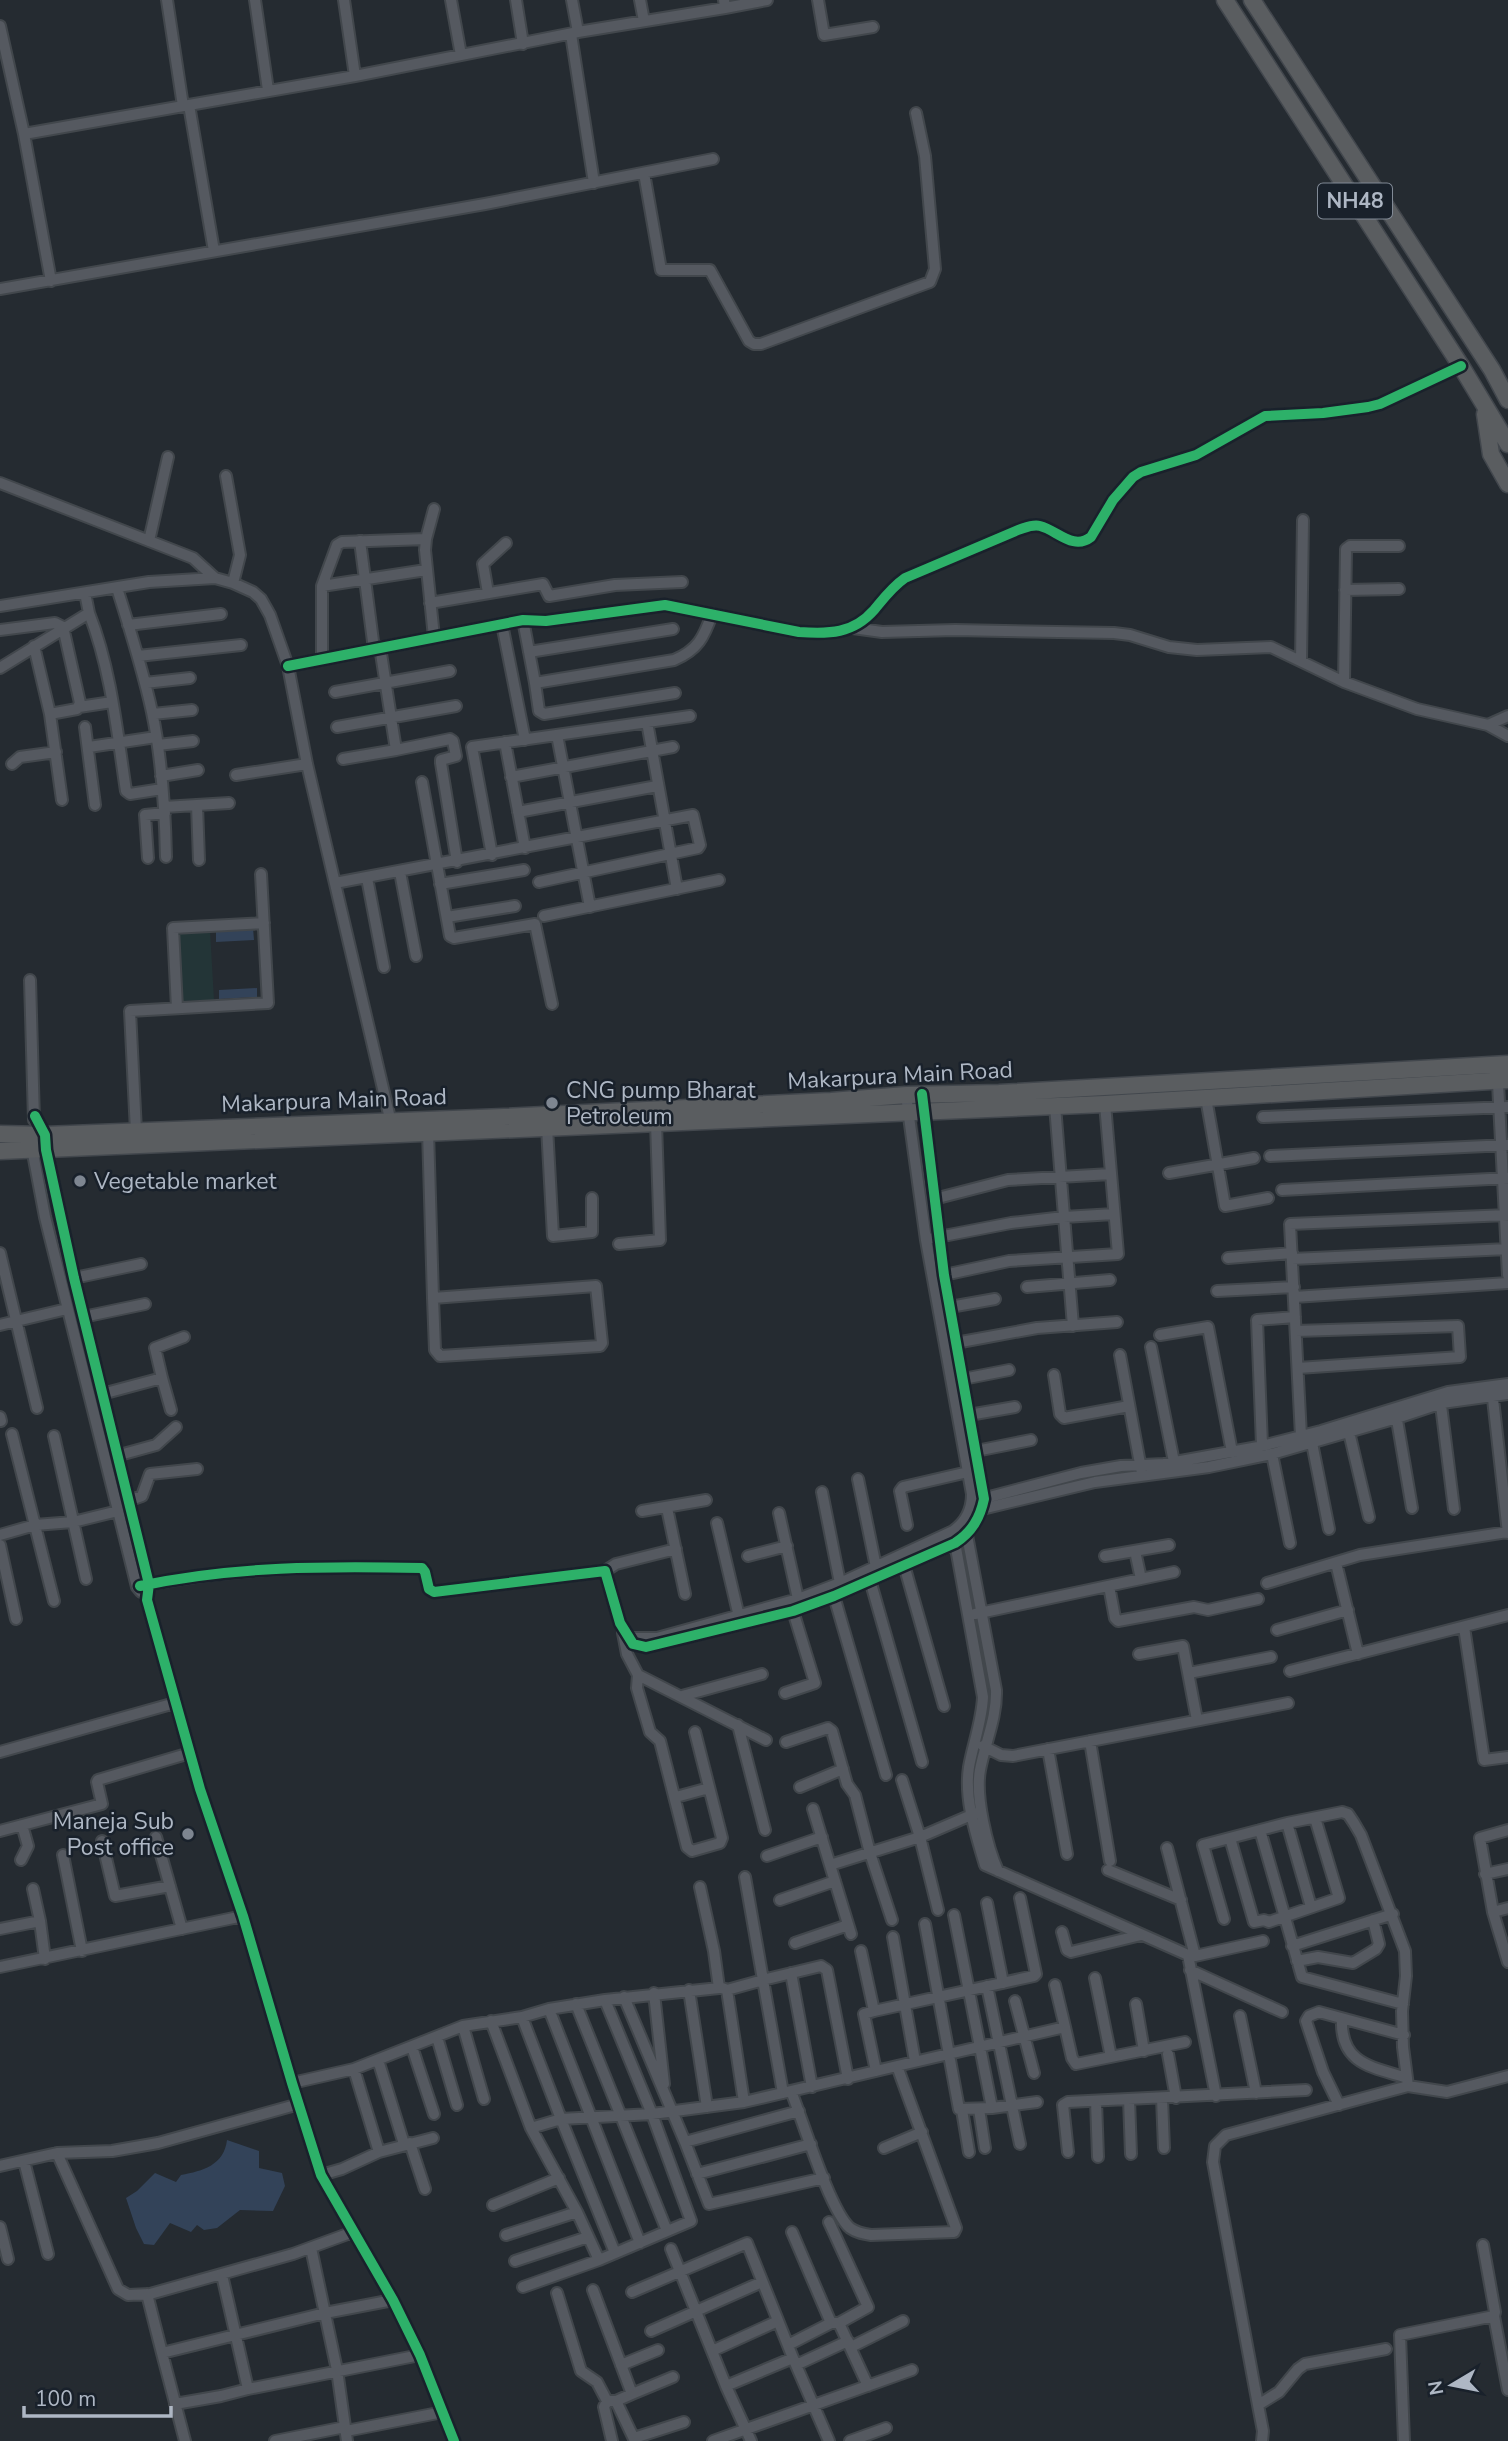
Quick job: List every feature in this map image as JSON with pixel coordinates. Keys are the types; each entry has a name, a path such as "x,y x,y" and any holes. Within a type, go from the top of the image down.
{"highway":[{"name":"NH48","path":"1225,0 1461,366 1508,444"},
{"name":"NH48","path":"1252,0 1492,370 1508,400"},
{"path":"1492,370 1508,380"},
{"path":"1483,404 1491,454 1508,484"},
{"name":"Makarpura Main Road","path":"0,1134 38,1142 392,1126 517,1116 914,1095 1503,1072"},
{"name":"Makarpura Main Road","path":"0,1151 38,1142 136,1131 392,1126 428,1131 1105,1104 1206,1098 1503,1072"}],"street":[{"path":"167,0 214,251"},
{"path":"255,0 268,90"},
{"path":"344,0 355,76"},
{"path":"451,0 461,55"},
{"path":"516,0 523,44"},
{"path":"572,0 594,183"},
{"path":"640,0 644,21"},
{"path":"24,134 355,76 724,4 767,0"},
{"path":"818,0 824,35 873,27"},
{"path":"0,26 24,134 51,281"},
{"path":"644,173 661,270 710,270 749,341 761,344 930,282 933,278 935,269 925,156 916,113"},
{"path":"0,289 485,204 712,159"},
{"path":"288,666 523,620 545,621 665,605 832,634 853,628 864,620 905,578 1018,530 1035,525 1042,526 1073,542 1085,541 1091,537 1112,500 1133,477 1149,469 1196,455 1258,418 1380,404 1461,366"},
{"path":"149,541 169,457"},
{"path":"226,477 240,555 233,583"},
{"path":"0,483 193,558 215,578"},
{"path":"434,637 426,570 426,538 435,509"},
{"path":"1301,661 1303,520"},
{"path":"322,659 322,586 337,545 360,541 426,538"},
{"path":"360,541 396,750"},
{"path":"488,593 483,564 506,543"},
{"path":"1344,682 1347,547 1399,546"},
{"path":"322,586 426,570"},
{"path":"0,606 149,582 215,578 253,592 261,599 270,615 288,666 307,764 392,1126"},
{"path":"430,603 543,584 549,596 615,585 682,582"},
{"path":"117,588 153,714 161,776 166,857"},
{"path":"1345,590 1399,589"},
{"path":"85,593 112,702 127,793 162,789"},
{"path":"0,668 89,612"},
{"path":"128,625 221,614"},
{"path":"535,683 674,660 694,650 702,641 712,614"},
{"path":"523,620 539,711 544,714 675,693"},
{"path":"0,630 55,623 64,627"},
{"path":"502,624 525,740"},
{"path":"64,627 79,707"},
{"path":"853,628 882,632 955,630 1114,633 1169,647 1197,650 1271,646 1344,682 1429,713 1488,725 1508,736"},
{"path":"529,652 673,629"},
{"path":"138,656 241,645"},
{"path":"34,646 50,714 62,800"},
{"path":"335,692 450,671"},
{"path":"145,683 190,678"},
{"path":"50,714 112,702"},
{"path":"337,727 456,706"},
{"path":"153,714 192,710"},
{"path":"492,855 472,747 690,716"},
{"path":"1488,725 1508,716"},
{"path":"647,722 677,889"},
{"path":"85,727 95,805"},
{"path":"557,735 590,907"},
{"path":"343,759 450,739 453,741 456,756 441,762 457,862"},
{"path":"89,747 118,743 193,741"},
{"path":"505,743 525,848"},
{"path":"511,777 673,747"},
{"path":"12,764 20,757 56,752"},
{"path":"236,775 307,764"},
{"path":"161,776 198,770"},
{"path":"422,782 450,936 454,938 535,924 552,1004"},
{"path":"518,812 657,786"},
{"path":"148,858 145,815 197,805 229,803"},
{"path":"197,805 199,860"},
{"path":"335,883 437,866 693,814 700,845 698,848 539,882"},
{"path":"440,884 524,870"},
{"path":"400,872 416,956"},
{"path":"136,1131 130,1011 268,1003 261,874"},
{"path":"367,878 384,967"},
{"path":"544,916 719,880"},
{"path":"447,917 515,906"},
{"path":"177,1008 173,928 264,923"},
{"path":"30,980 35,1116 67,1309 137,1587 147,1600"},
{"path":"1503,1072 1508,1275"},
{"path":"914,1095 926,1240 950,1344 968,1472 977,1505"},
{"path":"1206,1098 1225,1206 1268,1198"},
{"path":"944,1276 1009,1261 1118,1254 1105,1104"},
{"path":"1055,1106 1073,1326"},
{"path":"1263,1117 1504,1107"},
{"path":"739,1620 793,1611 834,1596 904,1565 978,1520 976,1451 963,1379 950,1344 950,1307 934,1199 915,1112"},
{"path":"619,1244 660,1240 656,1123"},
{"path":"547,1127 553,1236 592,1231 592,1198"},
{"path":"428,1131 433,1298 435,1350 440,1356 600,1346 602,1343 596,1286 433,1298"},
{"path":"38,1142 103,1394 149,1584 147,1600 175,1703 321,2175 393,2300 420,2355 454,2441"},
{"path":"1270,1156 1505,1145"},
{"path":"1169,1173 1254,1158"},
{"path":"934,1199 1008,1180 1111,1174"},
{"path":"1282,1190 1506,1179"},
{"path":"926,1240 1011,1223 1114,1214"},
{"path":"1301,1436 1290,1225 1507,1215"},
{"path":"1228,1258 1507,1249"},
{"path":"0,1253 37,1408"},
{"path":"74,1278 141,1264"},
{"path":"1027,1287 1110,1280"},
{"path":"1217,1291 1294,1292 1508,1283"},
{"path":"950,1307 995,1299"},
{"path":"83,1317 145,1304"},
{"path":"0,1325 67,1309"},
{"path":"1262,1445 1257,1320 1295,1317"},
{"path":"950,1344 1037,1328 1117,1322"},
{"path":"1160,1335 1208,1326 1233,1452"},
{"path":"1296,1331 1458,1326 1460,1347 1459,1359 1298,1367"},
{"path":"171,1410 156,1348 184,1337"},
{"path":"1151,1347 1174,1462"},
{"path":"1120,1355 1141,1470"},
{"path":"82,1370 96,1367"},
{"path":"963,1379 1009,1370"},
{"path":"1054,1375 1060,1414 1064,1418 1129,1406"},
{"path":"103,1394 162,1378"},
{"path":"977,1505 1081,1472 1141,1470 1272,1454 1349,1432 1441,1399 1492,1391 1508,1384"},
{"path":"1492,1391 1508,1394"},
{"path":"1266,1583 1360,1555 1508,1532 1492,1391"},
{"path":"1441,1399 1454,1509"},
{"path":"969,1415 1015,1407"},
{"path":"1141,1470 1174,1462 1208,1461 1233,1452 1396,1414"},
{"path":"1396,1414 1412,1508"},
{"path":"117,1456 156,1445 176,1427"},
{"path":"1349,1432 1369,1517"},
{"path":"12,1434 54,1601"},
{"path":"54,1436 86,1579"},
{"path":"976,1451 1031,1440"},
{"path":"1312,1443 1329,1529"},
{"path":"1272,1454 1290,1544"},
{"path":"128,1501 142,1496 150,1474 197,1469"},
{"path":"907,1525 900,1491 902,1487 968,1472"},
{"path":"858,1479 876,1567"},
{"path":"822,1492 840,1583"},
{"path":"642,1511 706,1500"},
{"path":"667,1508 685,1594"},
{"path":"0,1535 35,1525 73,1522 118,1511"},
{"path":"779,1513 799,1599"},
{"path":"717,1523 739,1620"},
{"path":"965,1530 996,1705 979,1778 977,1813"},
{"path":"626,1634 633,1644 640,1647 652,1646 799,1599 954,1537"},
{"path":"954,1537 984,1697 967,1787 998,1871 1191,1956 1262,1941"},
{"path":"0,1545 16,1619"},
{"path":"1105,1556 1169,1545"},
{"path":"748,1556 787,1546"},
{"path":"137,1587 259,1569 410,1568 423,1570 429,1589 434,1591 605,1571 616,1564 676,1549"},
{"path":"1136,1551 1141,1579"},
{"path":"1336,1563 1358,1654"},
{"path":"904,1565 944,1706"},
{"path":"605,1571 626,1634 627,1654 638,1675 637,1688 650,1732 660,1741 689,1850 720,1843 722,1838 695,1732"},
{"path":"969,1616 1174,1572"},
{"path":"870,1580 922,1762"},
{"path":"1108,1586 1118,1622 1194,1606 1208,1610 1258,1599"},
{"path":"834,1596 886,1775"},
{"path":"1278,1630 1348,1610"},
{"path":"785,1693 815,1683 793,1611"},
{"path":"1290,1671 1508,1615"},
{"path":"1464,1627 1485,1760 1508,1757"},
{"path":"1139,1654 1183,1646 1197,1720"},
{"path":"1189,1673 1271,1657"},
{"path":"977,1663 990,1661"},
{"path":"682,1696 762,1674"},
{"path":"638,1675 766,1740"},
{"path":"0,1752 175,1703"},
{"path":"975,1741 1005,1756 1288,1703"},
{"path":"738,1725 765,1830"},
{"path":"786,1742 830,1728 847,1784 855,1795 892,1920"},
{"path":"1090,1741 1109,1865 1181,1900"},
{"path":"1048,1749 1067,1854"},
{"path":"0,1831 102,1804 97,1782 99,1780 190,1753"},
{"path":"800,1787 843,1769"},
{"path":"902,1780 920,1837 938,1910"},
{"path":"676,1797 709,1788"},
{"path":"795,1942 849,1930 813,1810"},
{"path":"1224,1919 1203,1848 1206,1844 1287,1823 1342,1812 1348,1814 1362,1835 1405,1951 1403,2004 1407,2082"},
{"path":"831,1865 920,1837 977,1813"},
{"path":"1230,1838 1255,1922 1269,1922 1339,1898 1315,1818"},
{"path":"1287,1823 1311,1907"},
{"path":"21,1860 28,1846 22,1825"},
{"path":"1259,1830 1301,1975 1403,2004"},
{"path":"1508,1830 1480,1838 1493,1912 1506,1944 1508,1962"},
{"path":"156,1837 182,1929"},
{"path":"767,1856 822,1837"},
{"path":"102,1841 115,1896 170,1886"},
{"path":"1167,1848 1181,1900 1191,1956 1190,1970 1216,2096"},
{"path":"63,1855 82,1951"},
{"path":"1486,1874 1508,1869"},
{"path":"745,1877 762,1980 787,2092 799,2111 838,2212 856,2232 871,2235 954,2232 956,2228 897,2066"},
{"path":"780,1900 835,1881"},
{"path":"700,1887 744,2102"},
{"path":"33,1889 46,1959"},
{"path":"876,2071 864,2014 1034,1976 1036,1973 1020,1898"},
{"path":"987,1903 1003,1983"},
{"path":"1493,1912 1508,1908"},
{"path":"1292,1946 1393,1914"},
{"path":"954,1915 992,2108"},
{"path":"0,1967 243,1916"},
{"path":"1297,1961 1318,1957 1347,1963 1357,1961 1376,1949 1379,1944 1373,1920"},
{"path":"0,1929 40,1921"},
{"path":"925,1924 969,2152"},
{"path":"1062,1932 1067,1950 1071,1952 1141,1935"},
{"path":"893,1937 915,2061"},
{"path":"861,1951 874,2011"},
{"path":"292,2083 354,2069 463,2026 624,1997 723,1989 821,1966 827,1970 848,2079"},
{"path":"1190,1970 1283,2012"},
{"path":"791,1973 812,2087"},
{"path":"1095,1978 1111,2057"},
{"path":"1055,1984 1073,2062 1076,2064 1185,2042"},
{"path":"986,1986 1020,2144"},
{"path":"689,1990 707,2107"},
{"path":"654,1993 666,2097"},
{"path":"624,1997 710,2204 824,2178"},
{"path":"523,2287 690,2223 691,2218 652,2114 605,2000"},
{"path":"1015,2001 1034,2073"},
{"path":"576,2004 667,2231"},
{"path":"1136,2004 1144,2051"},
{"path":"549,2009 640,2242"},
{"path":"1339,2105 1323,2072 1306,2021 1312,2013 1319,2012 1404,2035"},
{"path":"1240,2016 1256,2093"},
{"path":"522,2017 615,2253"},
{"path":"1342,2018 1343,2036 1354,2058 1407,2082 1447,2092 1508,2076"},
{"path":"491,2021 531,2127 577,2212 598,2260"},
{"path":"463,2026 484,2099"},
{"path":"531,2127 561,2119 652,2114 744,2102 1065,2028"},
{"path":"437,2037 457,2105"},
{"path":"412,2047 434,2114"},
{"path":"1168,2054 1176,2098"},
{"path":"378,2060 425,2189"},
{"path":"354,2069 379,2152"},
{"path":"1262,2441 1258,2405 1213,2162 1215,2146 1226,2135 1339,2105 1407,2082"},
{"path":"1068,2152 1063,2105 1068,2102 1306,2090"},
{"path":"1162,2098 1164,2148"},
{"path":"1129,2099 1131,2154"},
{"path":"1096,2101 1098,2157"},
{"path":"962,2110 1037,2102"},
{"path":"0,2166 57,2153 112,2151 158,2143 299,2104"},
{"path":"979,2109 985,2148"},
{"path":"685,2142 799,2111"},
{"path":"884,2148 922,2132"},
{"path":"321,2175 342,2169 379,2152 433,2138"},
{"path":"697,2174 811,2144"},
{"path":"57,2153 118,2289 128,2295 147,2294 222,2275 353,2232"},
{"path":"24,2161 48,2255"},
{"path":"493,2205 559,2178"},
{"path":"506,2235 577,2212"},
{"path":"788,2345 868,2307 829,2222"},
{"path":"0,2227 8,2259"},
{"path":"792,2232 835,2323 850,2344 867,2386"},
{"path":"515,2261 588,2237"},
{"path":"632,2292 747,2242 829,2441"},
{"path":"1483,2245 1508,2390"},
{"path":"310,2248 337,2370 346,2433"},
{"path":"671,2249 751,2441"},
{"path":"222,2275 248,2389"},
{"path":"651,2331 762,2282"},
{"path":"593,2290 632,2394"},
{"path":"557,2293 582,2371 597,2382 612,2401 635,2440 684,2422"},
{"path":"147,2294 185,2441"},
{"path":"162,2353 325,2313 393,2300"},
{"path":"1405,2441 1400,2335 1494,2316"},
{"path":"712,2351 778,2321"},
{"path":"726,2386 850,2344 903,2321"},
{"path":"1258,2405 1279,2392 1304,2364 1386,2349"},
{"path":"621,2365 658,2350"},
{"path":"175,2404 420,2355"},
{"path":"713,2441 912,2370"},
{"path":"612,2441 604,2407 612,2401 673,2377"},
{"path":"275,2441 346,2433 443,2412"},
{"path":"850,2441 886,2428"}],"shaded area":[{"path":"210,930 214,1000 181,1001 177,932"}],"water":[{"path":"253,928 254,940 216,942 216,930"},
{"path":"257,988 257,997 219,999 219,990"},
{"path":"227,2140 259,2151 259,2168 282,2173 285,2186 273,2211 240,2210 217,2228 204,2230 197,2225 191,2232 170,2223 154,2245 144,2244 126,2198 155,2173 176,2182 181,2175 211,2165 222,2155"}],"cycle path":[{"path":"288,666 523,620 546,621 665,605 799,632 840,631 866,618 905,578 1018,530 1037,526 1071,541 1084,541 1091,537 1113,500 1133,477 1196,455 1265,416 1323,413 1380,404 1461,366"},
{"path":"140,1586 245,1571 351,1567 422,1568 429,1589 434,1592 605,1571 620,1623 633,1644 646,1647 793,1611 955,1543 974,1524 984,1499 944,1275 922,1094"},
{"path":"35,1116 45,1135 74,1278 149,1584 147,1600 200,1789 243,1916 321,2175 393,2300 420,2355 454,2441"}],"place":[{"name":"CNG pump Bharat Petroleum","path":"552,1103"},
{"name":"Vegetable market","path":"80,1181"},
{"name":"Maneja Sub Post office","path":"188,1834"}]}
